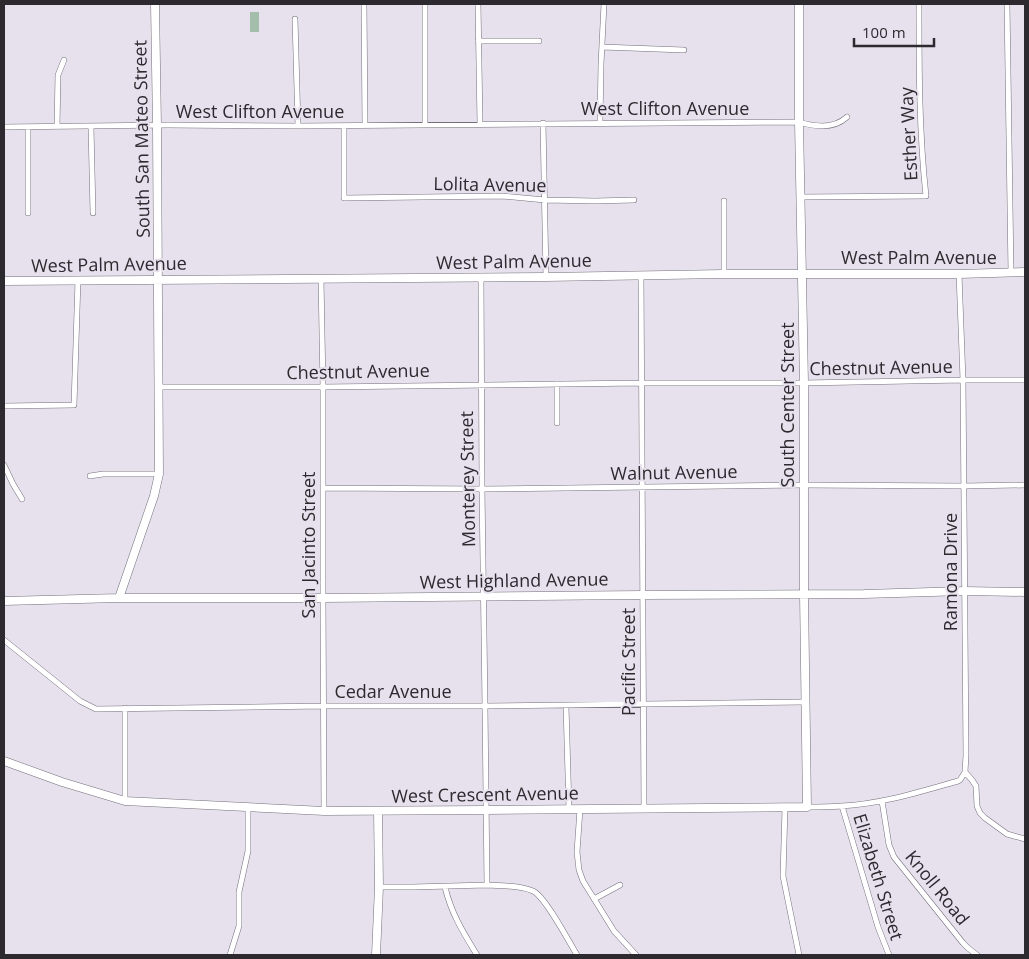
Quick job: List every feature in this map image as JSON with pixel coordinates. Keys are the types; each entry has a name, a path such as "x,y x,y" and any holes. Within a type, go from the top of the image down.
{"street":[{"name":"South San Mateo Street","path":"118,598 152,502 159,474 155,4"},
{"path":"364,4 365,125"},
{"path":"425,4 425,125"},
{"path":"478,4 480,124"},
{"path":"600,123 604,4"},
{"name":"South Center Street","path":"799,4 807,807"},
{"name":"Esther Way","path":"800,196 926,196 920,117 919,4"},
{"path":"1007,4 1011,273"},
{"path":"295,19 298,126"},
{"path":"478,41 539,41"},
{"path":"602,47 684,50"},
{"path":"58,127 58,75 64,60"},
{"name":"West Clifton Avenue","path":"4,128 799,122 826,125 842,122 847,117"},
{"path":"543,123 546,277"},
{"name":"Lolita Avenue","path":"344,126 344,198 502,196 544,200 634,200"},
{"path":"92,127 93,213"},
{"path":"28,128 28,213"},
{"path":"724,201 724,274"},
{"name":"West Palm Avenue","path":"4,281 1025,272"},
{"name":"Ramona Drive","path":"959,274 963,380 965,772"},
{"name":"Pacific Street","path":"641,276 644,808"},
{"name":"Monterey Street","path":"481,277 486,885"},
{"name":"San Jacinto Street","path":"321,278 324,811"},
{"path":"4,406 74,406 78,280"},
{"name":"Chestnut Avenue","path":"159,387 1025,380"},
{"path":"556,384 557,423"},
{"path":"4,465 22,499"},
{"path":"90,476 104,474 159,474"},
{"name":"Walnut Avenue","path":"323,488 482,489 803,485 1025,485"},
{"name":"West Highland Avenue","path":"4,601 118,598 1025,592"},
{"name":"Cedar Avenue","path":"4,640 80,700 96,709 324,706 566,706 805,702"},
{"path":"566,706 569,809"},
{"path":"125,708 125,801"},
{"name":"West Crescent Avenue","path":"4,761 100,795 125,801 324,811 842,806 882,801 919,792 960,780 965,772"},
{"path":"965,772 976,786 978,809 985,818 1007,834 1025,839"},
{"name":"Knoll Road","path":"882,801 889,844 894,857 968,948 978,955"},
{"name":"Elizabeth Street","path":"842,806 878,927 889,955"},
{"path":"230,955 239,926 239,892 248,851 248,807"},
{"path":"785,808 782,876 799,955"},
{"path":"580,809 577,852 579,870 583,881 614,931 636,955"},
{"path":"376,955 379,887 378,811"},
{"path":"379,887 486,885 524,888 535,892 543,899 577,955"},
{"path":"594,899 620,885"},
{"path":"445,887 457,922 478,955"}],"green space":[{"path":"250,12 259,12 259,32 250,32"}]}
